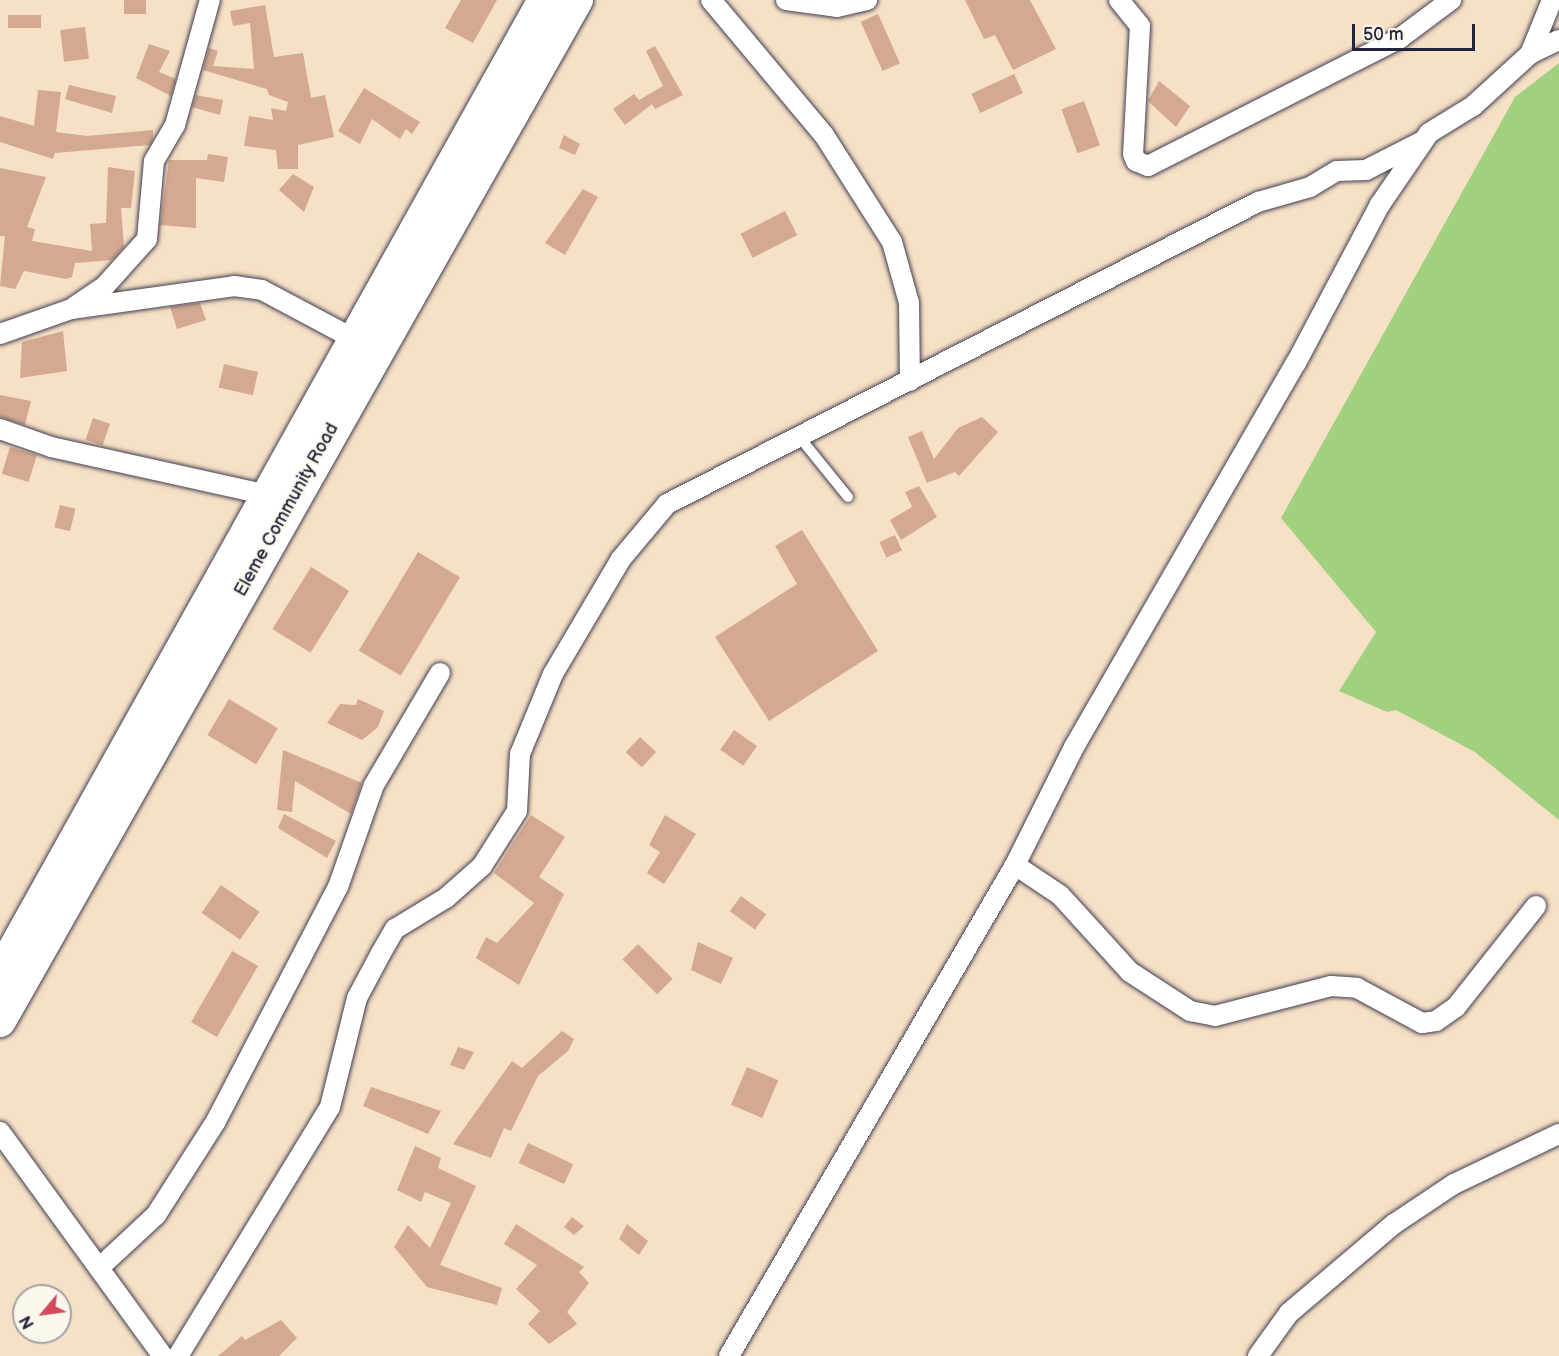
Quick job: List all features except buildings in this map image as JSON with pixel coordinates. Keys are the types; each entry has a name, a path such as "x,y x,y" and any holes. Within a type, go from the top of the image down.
{"main road":[{"name":"Eleme Community Road","path":"0,974 544,0"},
{"name":"Eleme Community Road","path":"0,1021 578,0"}],"street":[{"path":"71,309 104,287 147,239 154,161 175,125 210,0"},
{"path":"711,0 824,135 892,242 909,303 910,381"},
{"path":"786,0 837,7 867,0"},
{"path":"1119,0 1140,26 1133,154 1148,166 1400,38 1451,0"},
{"path":"1530,54 1552,0"},
{"path":"178,1356 325,1118 357,998 395,929 470,880 517,811 525,739 553,674 621,559 667,504 797,434 910,381 1258,202 1310,187 1337,171 1366,170 1423,141 1473,106 1530,54 1559,40"},
{"path":"729,1356 1015,865 1074,747 1296,363 1379,206 1423,141"},
{"path":"0,334 71,309 234,286 262,290 354,339"},
{"path":"0,429 51,447 267,495"},
{"path":"99,1268 156,1215 216,1121 338,886 374,785 440,673"},
{"path":"1015,865 1060,895 1130,972 1190,1011 1215,1016 1331,986 1357,988 1422,1023 1436,1021 1456,1007 1536,906"},
{"path":"0,1132 163,1356"},
{"path":"1258,1356 1289,1313 1394,1224 1454,1184 1559,1134"}],"lane":[{"path":"797,434 848,496"}],"green space":[{"path":"1559,63 1559,820 1475,752 1396,710 1387,712 1339,691 1376,632 1281,518 1515,97"}]}
